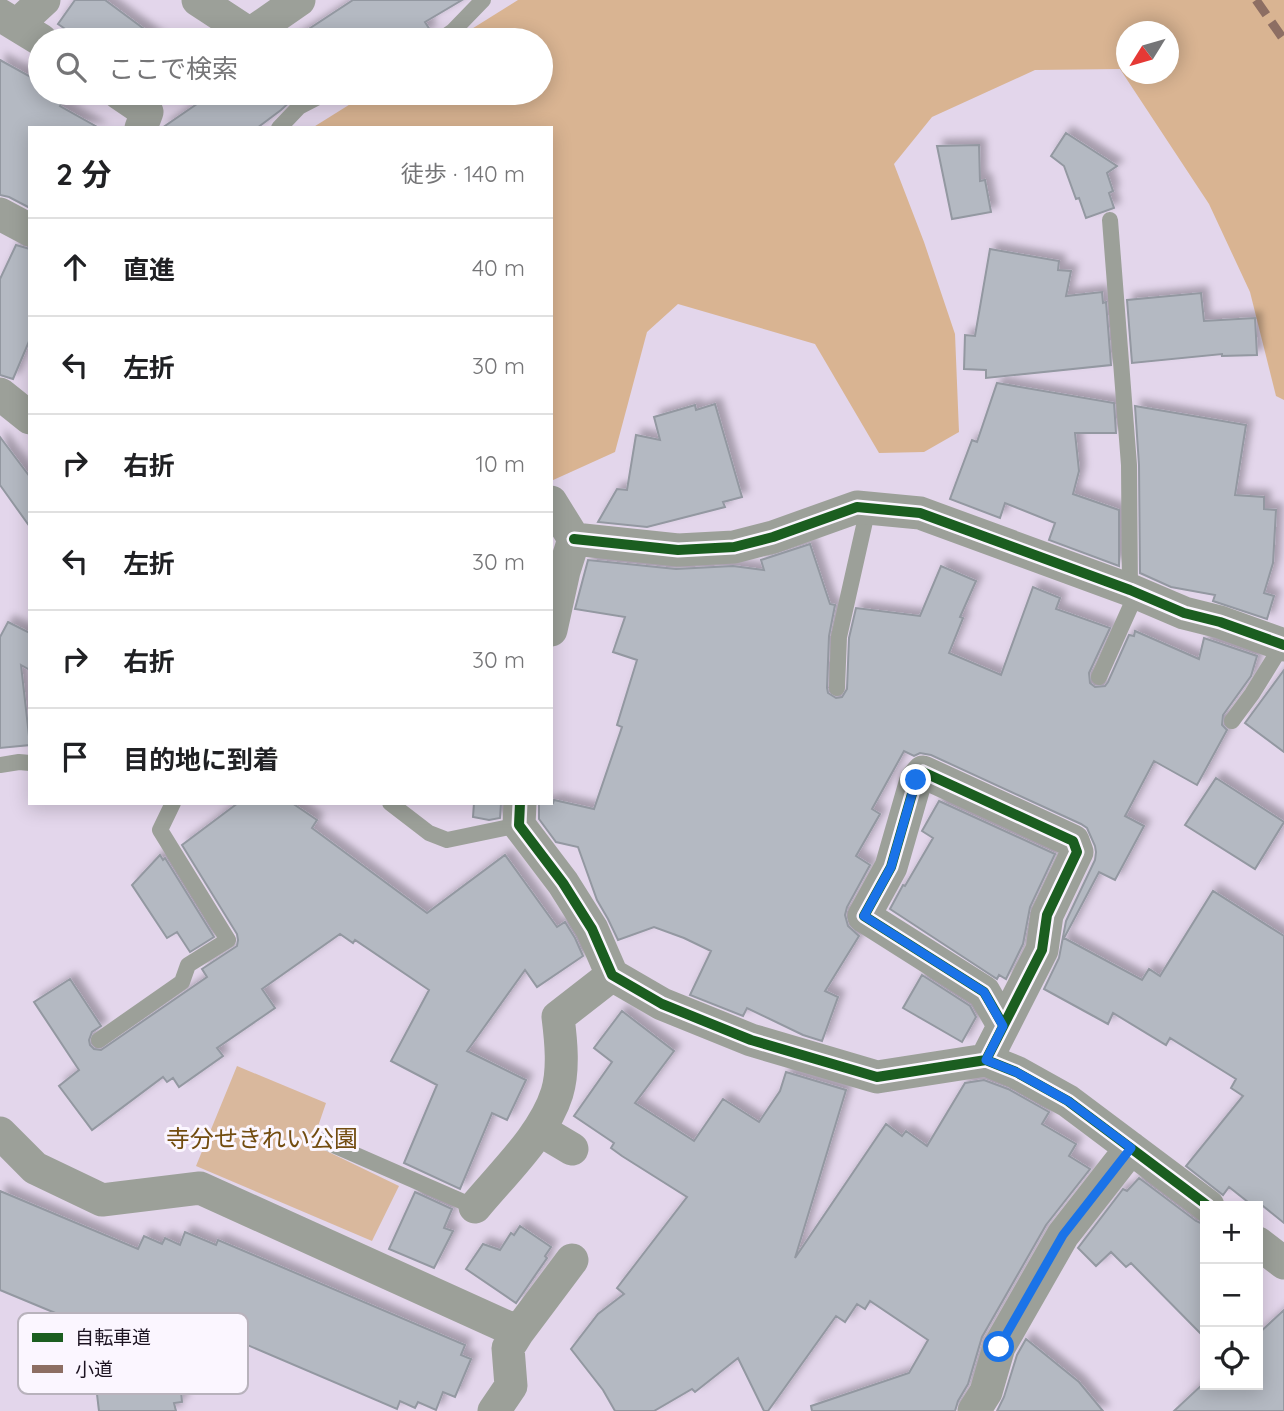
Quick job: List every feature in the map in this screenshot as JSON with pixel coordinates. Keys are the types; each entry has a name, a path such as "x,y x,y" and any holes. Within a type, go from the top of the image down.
{"street":[{"path":"20,26 44,0"},
{"path":"198,0 241,28"},
{"path":"259,28 299,0"},
{"path":"137,105 147,112 142,126"},
{"path":"0,214 28,229"},
{"path":"0,394 28,416"},
{"path":"553,505 574,539 553,620"},
{"path":"574,539 678,550 734,547 773,537 857,507 920,513 1133,591 1184,613 1220,622 1284,645"},
{"path":"986,1060 1042,950 1047,915 1077,852 1073,841 923,772 916,780 891,867 864,916 984,992 1003,1026"},
{"path":"519,814 592,929 612,975 662,1004 751,1040 877,1077 986,1060 1016,1072 1068,1101 1201,1201"},
{"path":"475,1207 540,1130 558,1092 562,1051 558,1017 612,975"},
{"path":"540,1130 572,1149"},
{"path":"0,1133 35,1168 102,1200 200,1188 518,1332"},
{"path":"974,1411 986,1392 999,1347 1063,1235 1131,1148"},
{"path":"1263,1247 1284,1263"},
{"path":"494,1411 511,1386 508,1348 572,1260"}],"lane":[{"path":"456,28 483,0"},
{"path":"281,126 303,105"},
{"path":"1099,677 1133,591 1129,465 1110,220"},
{"path":"837,688 839,637 868,508"},
{"path":"1232,721 1284,645"},
{"path":"0,765 28,764"},
{"path":"99,1040 181,982 188,965 228,940 160,830 172,805"},
{"path":"393,805 429,833 447,840 519,814"},
{"path":"324,1141 475,1207"}],"green space":[{"name":"寺分せきれい公園","path":"237,1066 326,1103 312,1144 399,1186 372,1241 196,1166"}],"shaded area":[{"path":"518,0 1284,0 1284,400 1276,396 1250,292 1209,204 1130,84 1179,84 1179,21 1116,21 1116,69 1035,70 932,117 894,164 955,334 959,432 924,452 879,453 815,344 678,304 647,332 615,452 553,480 553,126 315,126 349,105 553,105 553,28 473,28"}],"building":[{"path":"75,0 105,0 143,28 64,28 58,24"},
{"path":"353,0 462,0 425,22 429,28 310,28"},
{"path":"0,60 28,75 28,105 60,105 95,126 28,126 28,207 0,195"},
{"path":"196,105 286,105 260,126 165,126"},
{"path":"1066,133 1117,166 1107,173 1113,191 1109,193 1114,208 1086,218 1064,166 1051,156"},
{"path":"979,145 980,181 985,180 991,212 952,219 937,146"},
{"path":"16,245 28,248 28,344 13,379 0,375 0,279"},
{"path":"990,249 1059,261 1058,270 1071,271 1066,296 1102,292 1103,303 1106,302 1111,365 986,378 986,370 964,369 965,335 975,336"},
{"path":"1201,293 1204,321 1255,318 1257,355 1222,354 1132,363 1127,300"},
{"path":"997,383 1114,403 1116,433 1075,433 1079,471 1073,494 1119,510 1119,566 1049,540 1055,523 1005,503 1000,518 950,499 972,440 977,442"},
{"path":"715,404 742,497 723,502 725,507 647,527 598,522 617,489 627,490 636,435 660,440 654,417 695,405 696,410"},
{"path":"1135,406 1246,425 1235,495 1264,497 1264,509 1276,510 1273,563 1264,593 1274,596 1267,619 1213,601 1215,595 1171,587 1140,573 1139,465"},
{"path":"0,437 28,474 28,524 0,485"},
{"path":"810,544 830,604 835,605 829,636 827,688 828,693 836,698 842,697 847,689 849,638 856,608 920,616 941,566 976,581 960,617 963,618 949,653 1001,675 1033,587 1060,598 1056,609 1110,628 1089,673 1090,683 1095,687 1105,686 1108,682 1129,635 1134,636 1135,631 1199,659 1204,638 1257,656 1251,676 1223,715 1222,725 1227,730 1197,785 1154,761 1125,816 1144,826 1115,880 1099,872 1064,938 1142,980 1149,969 1160,976 1213,891 1284,936 1284,1223 1263,1206 1263,1201 1247,1201 1229,1187 1223,1195 1186,1166 1243,1096 1231,1088 1236,1079 1170,1038 1166,1045 1113,1013 1108,1024 1044,989 1059,958 1066,921 1095,860 1095,846 1087,828 931,755 920,753 914,756 904,751 872,809 880,814 856,856 870,865 845,915 848,926 859,936 825,991 838,997 822,1041 803,1035 747,1008 743,1016 690,995 711,951 654,927 618,940 597,900 578,847 556,842 539,819 539,805 553,805 554,800 594,809 622,727 617,725 637,660 613,652 625,617 575,609 588,560 676,569 733,566 764,570 761,560"},
{"path":"8,622 28,632 28,669 21,665 28,745 0,748 0,637"},
{"path":"1284,670 1284,752 1245,723"},
{"path":"1216,778 1284,822 1255,869 1185,825"},
{"path":"939,801 1055,854 1030,907 1023,944 1006,979 999,975 997,979 890,909 933,838 922,831"},
{"path":"235,805 295,805 317,820 312,828 427,913 505,855 557,927 565,922 583,956 537,987 525,970 467,1051 526,1080 507,1120 492,1113 460,1189 404,1163 437,1085 391,1061 429,990 355,940 353,943 340,934 262,989 275,1008 217,1048 223,1056 179,1087 173,1078 167,1082 163,1077 92,1130 59,1086 79,1070 34,1002 70,979 101,1026 92,1032 89,1040 94,1049 101,1050 207,977 202,969 237,946 237,934 182,845"},
{"path":"474,805 501,805 500,818 489,820 473,817"},
{"path":"160,855 163,860 165,858 214,937 190,952 177,932 167,938 132,885"},
{"path":"922,975 970,1006 976,1017 962,1042 903,1008"},
{"path":"622,1011 674,1051 635,1103 694,1141 723,1099 759,1122 780,1091 786,1072 846,1090 795,1258 886,1124 902,1136 906,1131 927,1146 965,1083 984,1080 1008,1089 1049,1112 1042,1124 1076,1144 1069,1156 1090,1169 1046,1225 982,1337 968,1384 955,1411 812,1411 811,1406 909,1373 928,1340 870,1301 865,1309 857,1304 845,1322 836,1316 768,1411 764,1411 738,1358 695,1392 692,1389 654,1411 615,1411 603,1390 571,1349 598,1314 624,1294 617,1288 687,1197 622,1156 611,1148 614,1143 574,1116 612,1062 594,1048"},
{"path":"1139,1178 1200,1223 1200,1333 1131,1263 1126,1267 1111,1252 1096,1266 1078,1248 1123,1189 1127,1191"},
{"path":"0,1191 138,1249 144,1236 162,1244 165,1238 180,1245 185,1232 216,1245 218,1240 465,1345 461,1355 471,1359 455,1397 443,1392 436,1410 418,1402 415,1408 400,1401 397,1409 248,1345 248,1313 55,1313 0,1290"},
{"path":"415,1192 452,1209 444,1228 453,1231 434,1268 389,1249"},
{"path":"520,1226 551,1247 545,1256 547,1258 516,1303 466,1269 483,1244 500,1250 511,1233 514,1235"},
{"path":"1284,1310 1284,1411 1174,1411 1200,1387 1200,1390 1263,1390 1263,1329"},
{"path":"1026,1339 1079,1382 1103,1411 997,1411 1017,1355"},
{"path":"97,1394 181,1394 182,1402 174,1403 176,1411 99,1411"}],"marked path":[{"path":"1256,0 1284,40"}],"cycle path":[{"path":"574,539 678,550 734,547 773,537 857,507 920,513 1130,590 1184,613 1220,622 1284,645"},
{"path":"986,1060 1042,950 1047,915 1077,852 1073,841 923,772 916,780 891,867 864,916 984,992 1003,1025"},
{"path":"520,805 519,825 563,883 592,929 612,975 662,1004 751,1040 877,1077 986,1060 1016,1072 1068,1101 1201,1201"}],"route":[{"path":"916,780 891,867 864,916 984,992 1003,1026 986,1060 1016,1072 1068,1101 1131,1148 1063,1235 999,1347"}]}
